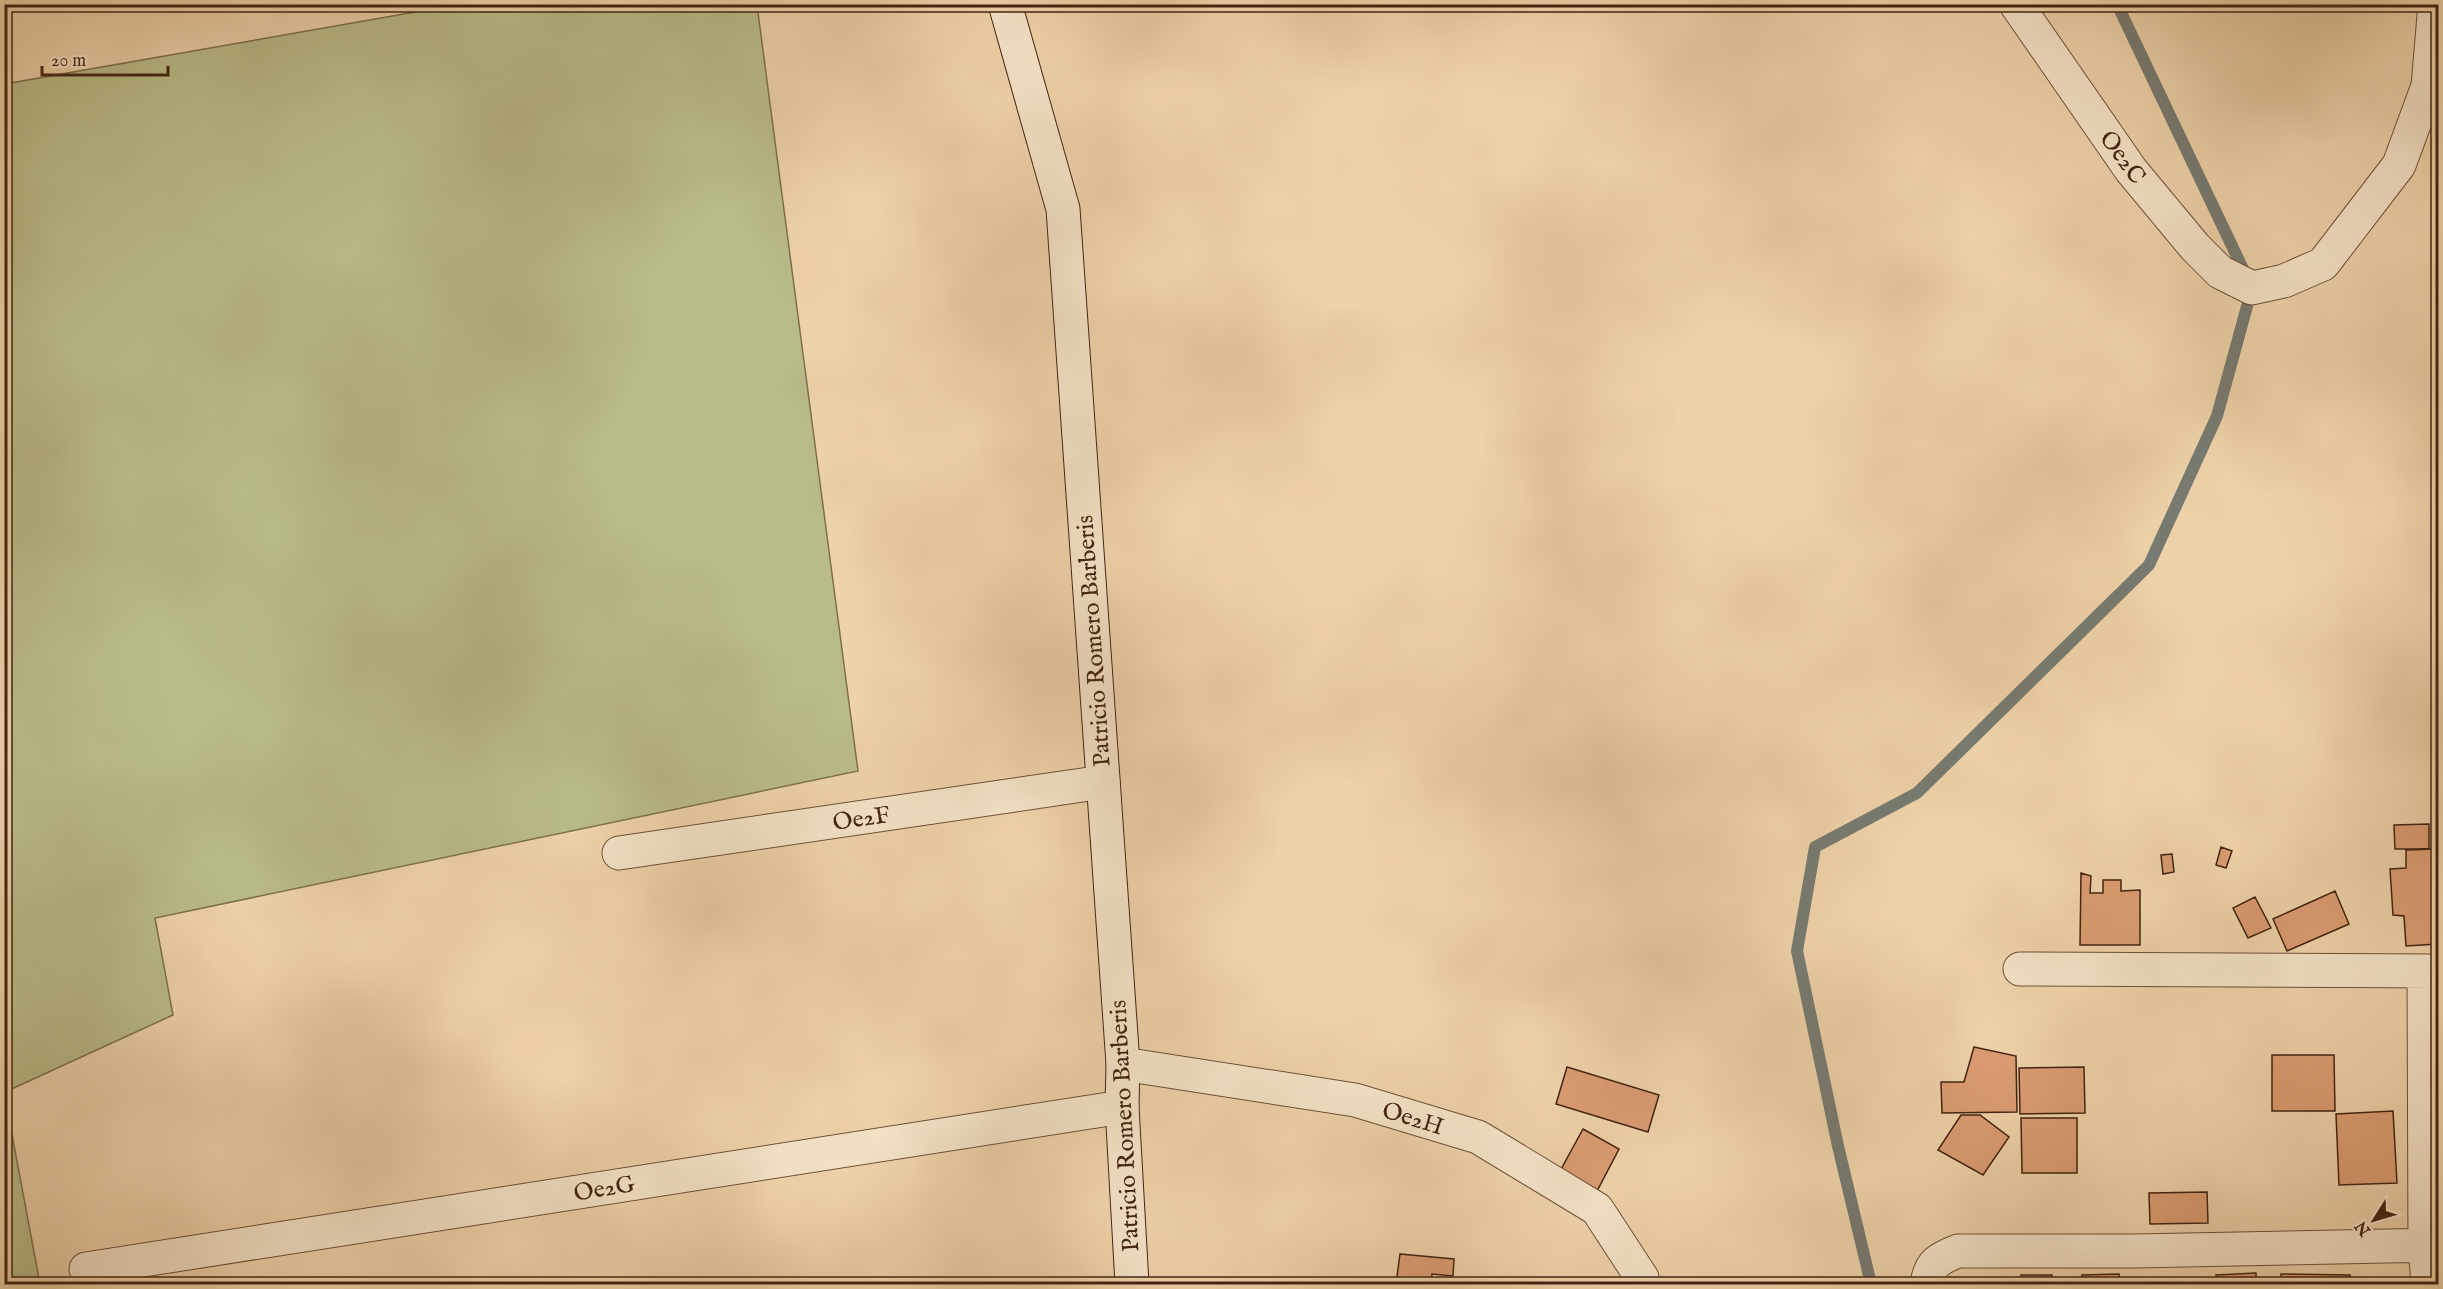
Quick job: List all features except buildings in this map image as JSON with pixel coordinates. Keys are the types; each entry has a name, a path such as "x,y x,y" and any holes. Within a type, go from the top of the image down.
{"street":[{"name":"Patricio Romero Barberis","path":"1005,4 1063,209 1123,1064 1122,1107 1132,1284"},
{"name":"Oe2C","path":"2016,4 2145,188 2195,248 2220,272 2252,288 2284,281 2323,264 2399,165 2428,86 2435,4"},
{"name":"Oe2F","path":"619,853 1103,782"},
{"path":"2020,969 2431,971 2432,1245 2428,1284"},
{"name":"Oe2H","path":"1123,1064 1355,1100 1478,1137 1597,1209 1642,1278 1643,1284"},
{"name":"Oe2G","path":"86,1269 1122,1107"},
{"path":"1927,1284 1929,1270 1941,1258 1958,1251 2135,1251 2432,1245"}],"green space":[{"path":"455,5 757,5 858,771 155,918 173,1015 5,1092 5,84"},
{"path":"5,1097 40,1284 5,1284"}],"waterway":[{"path":"1871,1284 1838,1146 1797,951 1815,847 1917,793 2149,565 2217,416 2252,288 2117,4"}]}
